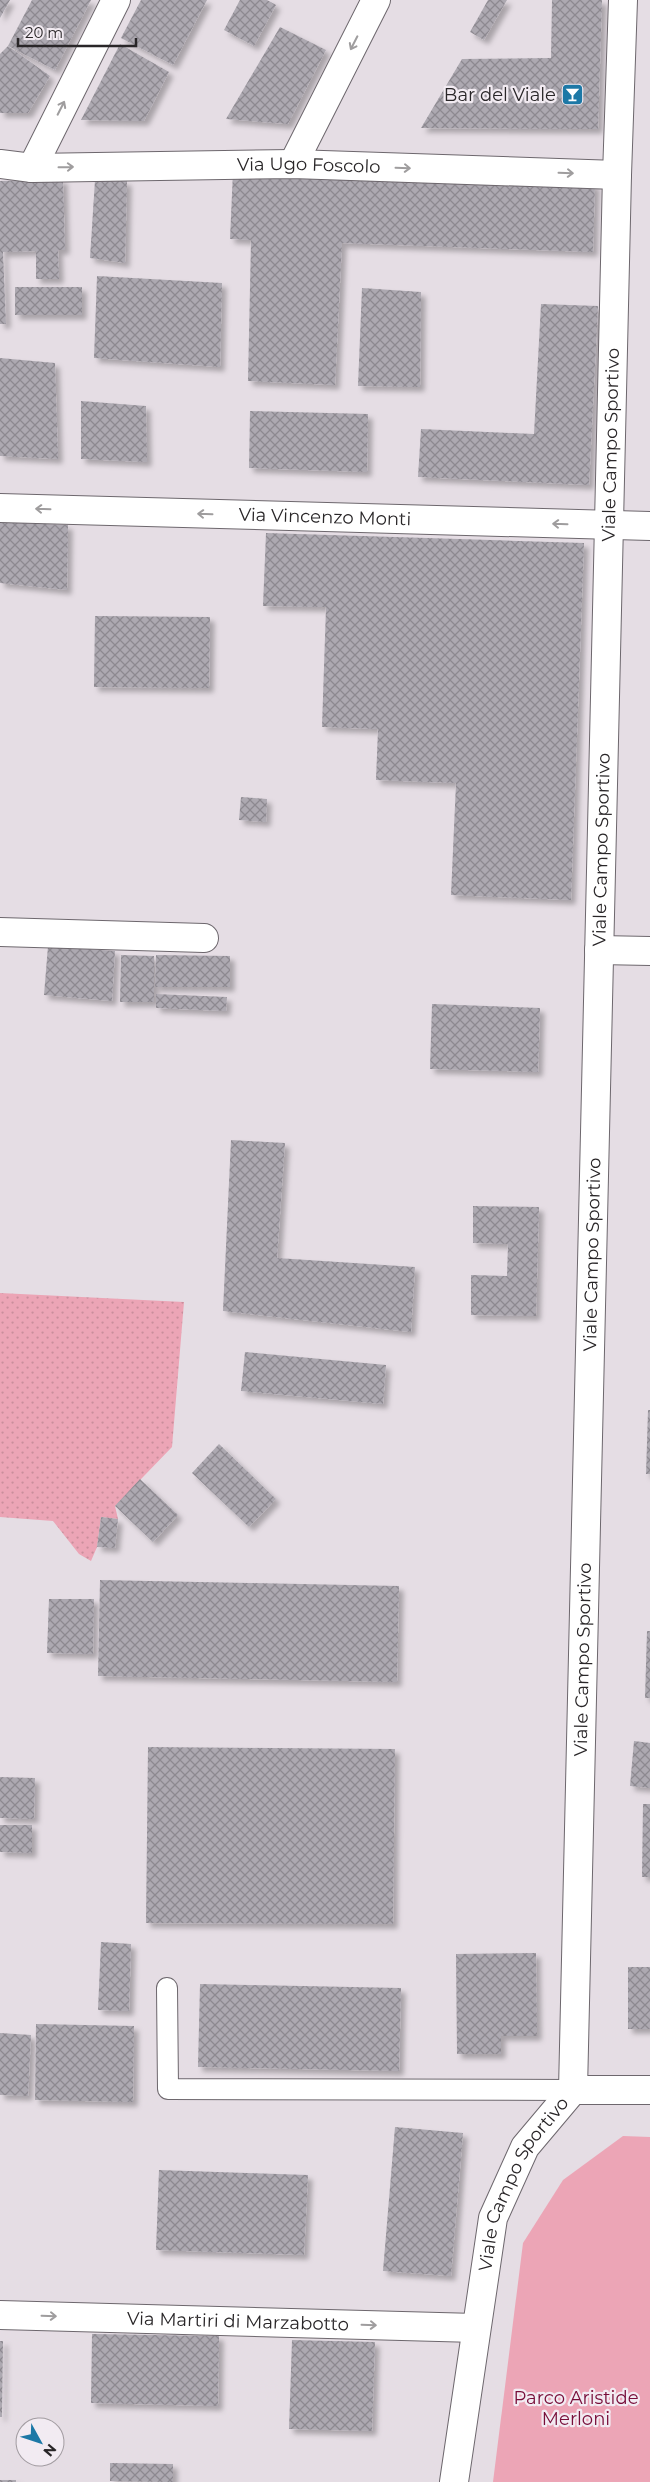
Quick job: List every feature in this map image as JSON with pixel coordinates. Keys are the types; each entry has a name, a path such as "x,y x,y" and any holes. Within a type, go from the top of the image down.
{"street":[{"path":"32,168 116,0"},
{"path":"292,164 376,0"},
{"name":"Viale Campo Sportivo","path":"454,2482 493,2218 525,2147 573,2090 616,175 623,0"},
{"name":"Via Ugo Foscolo","path":"0,164 32,168 292,164 616,175"},
{"name":"Via Vincenzo Monti","path":"0,508 650,526"},
{"path":"0,932 204,938"},
{"path":"599,950 650,951"},
{"path":"573,2090 650,2090"},
{"name":"Via Martiri di Marzabotto","path":"0,2315 476,2328"}],"lane":[{"path":"167,1988 168,2089 573,2090"}],"green space":[{"path":"0,1293 184,1302 172,1447 115,1506 118,1519 101,1517 97,1547 91,1561 79,1554 53,1521 0,1517"},
{"name":"Parco Aristide Merloni","path":"623,2136 650,2137 650,2482 493,2482 523,2243 563,2180"}],"building":[{"path":"0,0 10,0 0,18"},
{"path":"32,0 91,0 55,70 8,46"},
{"path":"141,0 207,0 173,65 121,38"},
{"path":"240,0 267,0 276,5 254,46 224,30"},
{"path":"488,0 507,0 484,40 470,32"},
{"path":"552,0 602,0 598,129 421,128 462,59 551,58"},
{"path":"280,27 326,50 288,124 226,119"},
{"path":"120,44 169,72 144,121 81,120"},
{"path":"8,46 50,76 28,113 0,113 0,54"},
{"path":"233,171 595,184 593,252 342,243 335,385 248,381 251,240 230,239"},
{"path":"63,179 65,250 58,250 59,279 36,279 36,251 3,252 6,324 0,324 0,181"},
{"path":"95,180 127,181 125,263 90,258"},
{"path":"97,276 222,283 220,367 94,358"},
{"path":"15,287 82,287 82,315 15,315"},
{"path":"362,288 421,292 420,387 358,386"},
{"path":"541,304 598,306 589,485 418,477 421,429 534,434"},
{"path":"0,358 55,363 58,459 0,456"},
{"path":"81,401 146,406 147,462 81,459"},
{"path":"250,411 368,414 367,472 249,468"},
{"path":"0,522 68,525 67,590 0,583"},
{"path":"266,533 584,543 571,900 451,895 456,783 376,780 378,729 322,727 326,607 263,606"},
{"path":"95,616 210,617 209,688 94,687"},
{"path":"241,797 267,799 266,822 239,820"},
{"path":"48,946 115,951 112,1001 44,995"},
{"path":"121,955 154,956 154,1002 120,1002"},
{"path":"156,955 230,956 230,987 155,987"},
{"path":"156,994 227,997 226,1011 156,1008"},
{"path":"432,1004 540,1008 538,1072 430,1069"},
{"path":"231,1140 285,1143 277,1258 415,1267 411,1332 223,1311"},
{"path":"473,1206 539,1207 536,1316 471,1315 471,1275 507,1276 508,1244 473,1243"},
{"path":"245,1352 386,1365 383,1404 241,1391"},
{"path":"648,1410 650,1410 650,1474 646,1474"},
{"path":"219,1444 276,1499 249,1527 192,1473"},
{"path":"140,1479 178,1515 153,1542 115,1506"},
{"path":"101,1517 118,1519 115,1548 97,1547"},
{"path":"100,1580 399,1586 397,1682 98,1676"},
{"path":"49,1599 94,1599 93,1654 47,1653"},
{"path":"647,1631 650,1631 650,1698 645,1698"},
{"path":"634,1741 650,1743 650,1788 630,1786"},
{"path":"148,1747 395,1749 393,1924 146,1923"},
{"path":"0,1777 35,1778 34,1819 0,1818"},
{"path":"643,1804 650,1804 650,1877 642,1877"},
{"path":"0,1825 32,1825 32,1853 0,1852"},
{"path":"101,1942 131,1944 129,2011 98,2010"},
{"path":"536,1953 537,2036 501,2036 501,2054 457,2054 456,1954"},
{"path":"628,1967 650,1967 650,2029 628,2029"},
{"path":"200,1984 401,1988 399,2071 198,2067"},
{"path":"36,2024 134,2026 133,2102 35,2100"},
{"path":"0,2033 31,2035 28,2096 0,2095"},
{"path":"395,2127 463,2133 451,2276 383,2271"},
{"path":"159,2170 308,2175 304,2255 156,2250"},
{"path":"92,2334 219,2336 218,2406 91,2403"},
{"path":"292,2340 375,2342 372,2431 289,2429"},
{"path":"0,2341 3,2341 2,2417 0,2417"},
{"path":"110,2463 173,2464 173,2482 110,2481"},
{"path":"0,2480 16,2480 16,2482 0,2482"}],"place":[{"name":"Bar del Viale","path":"572,95"}]}
